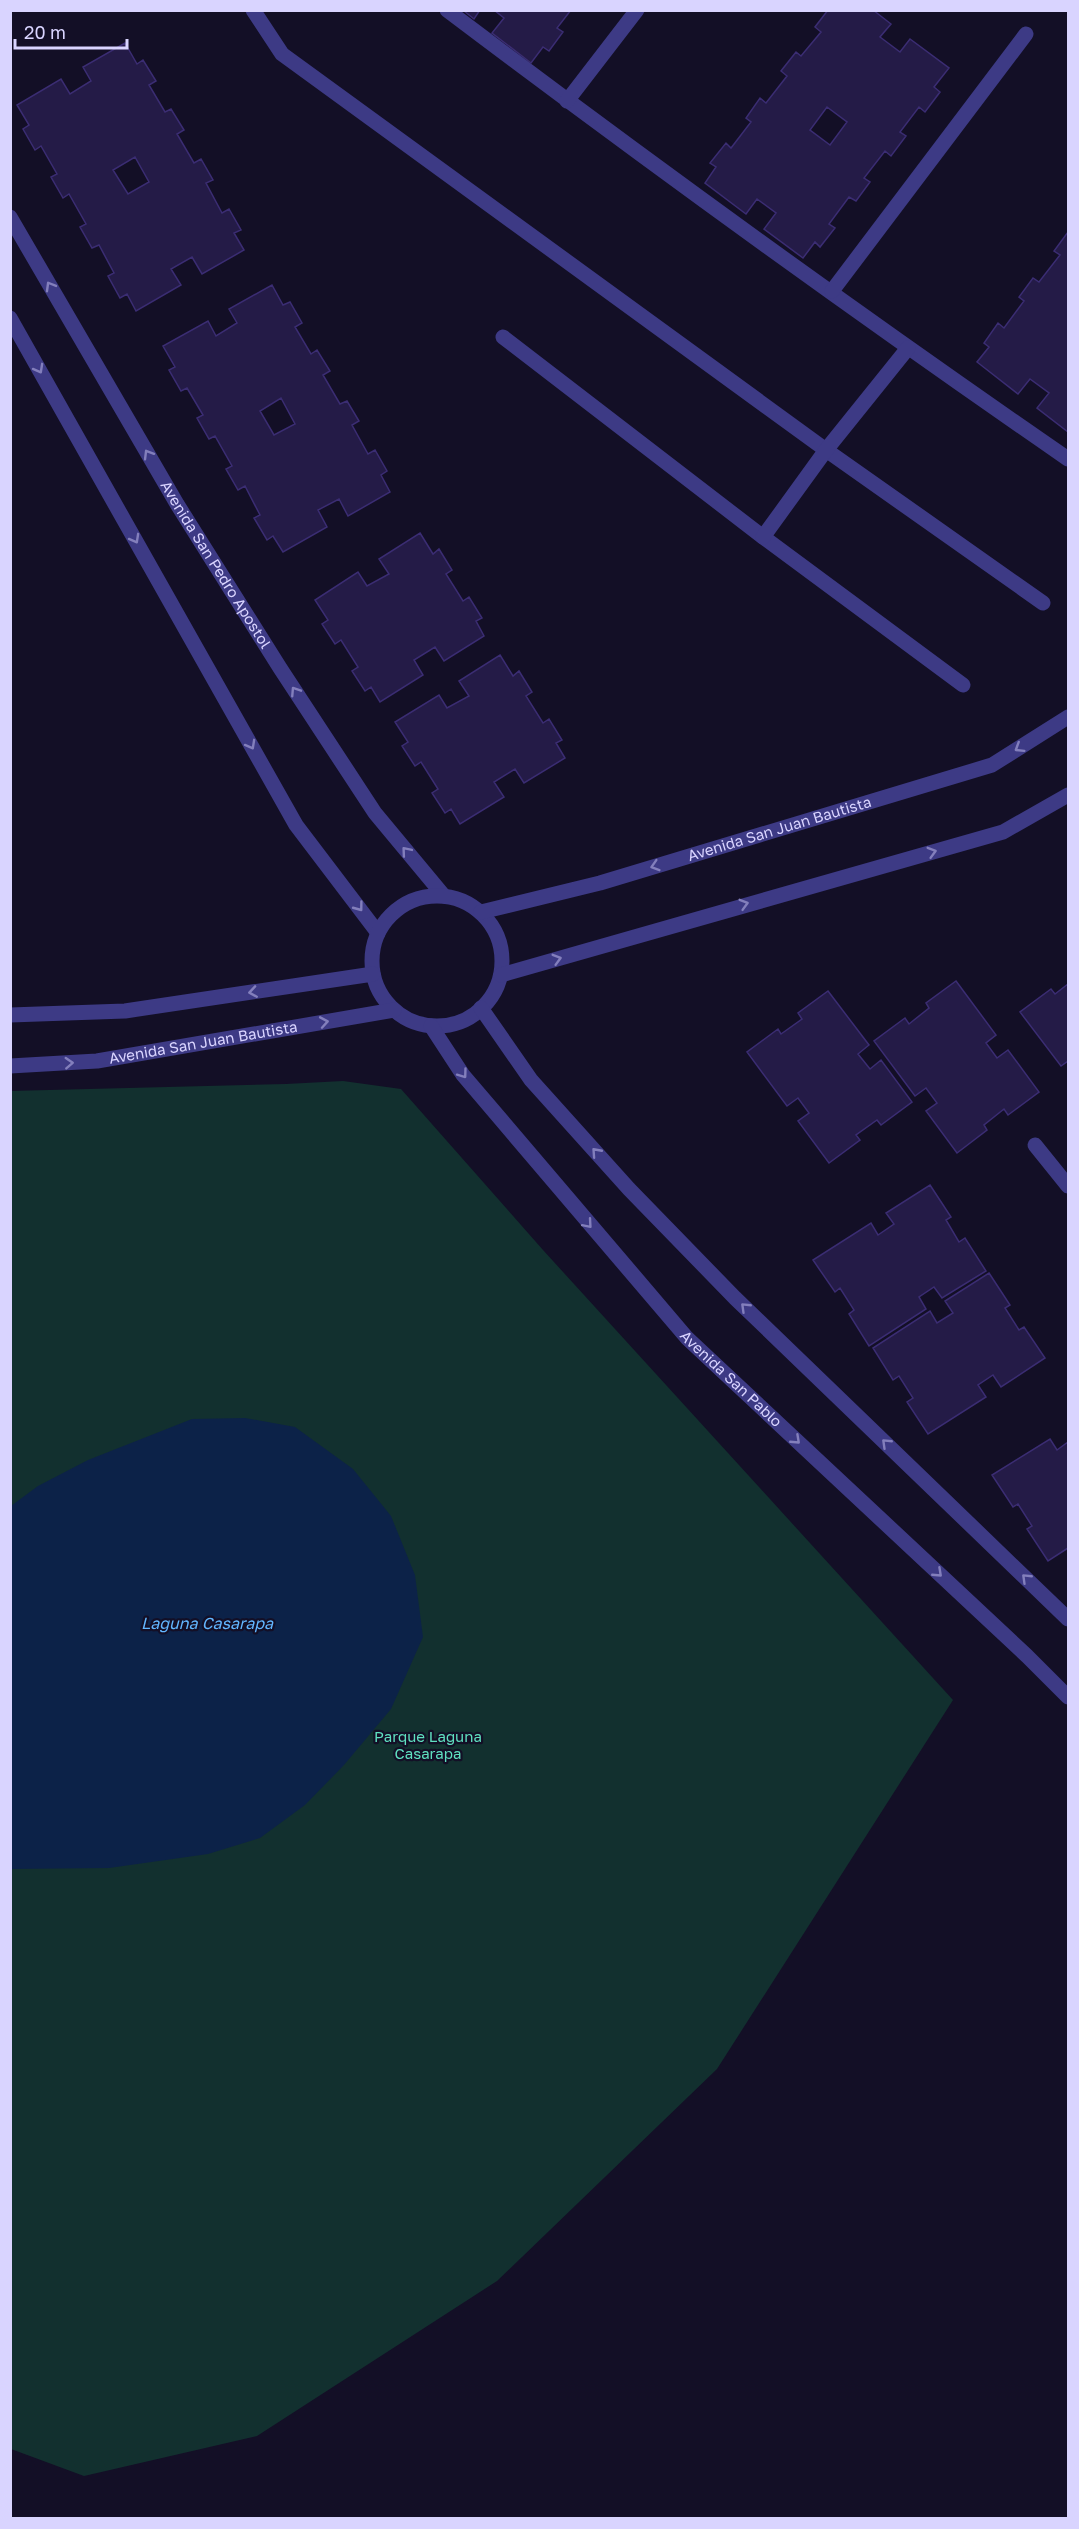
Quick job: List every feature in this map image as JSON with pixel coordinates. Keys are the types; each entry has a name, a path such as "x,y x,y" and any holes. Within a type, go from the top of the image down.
{"street":[{"path":"253,10 282,54 826,450 1043,603"},
{"path":"447,10 567,101 908,348 1068,459"},
{"path":"567,101 638,10"},
{"path":"832,291 1026,34"},
{"name":"Avenida San Pedro Apostol","path":"10,217 177,504 280,668 375,813 444,896"},
{"path":"10,318 296,825 378,933"},
{"path":"503,337 763,537 963,685"},
{"path":"763,537 826,450 908,348"},
{"name":"Avenida San Juan Bautista","path":"481,912 600,883 992,765 1068,717"},
{"path":"501,975 1003,832 1068,795"},
{"path":"444,896 463,901 481,912 492,925 499,941 502,957 501,975 494,992 481,1008 466,1019 431,1026 411,1020 394,1010 380,993 373,974 372,953 378,933 389,916 405,904 424,897 444,896"},
{"path":"10,1015 125,1011 373,974"},
{"path":"481,1008 531,1080 629,1189 735,1298 1068,1619"},
{"name":"Avenida San Juan Bautista","path":"10,1066 97,1061 394,1010"},
{"name":"Avenida San Pablo","path":"431,1026 463,1075 687,1338 1068,1697"},
{"path":"1035,1145 1068,1186"}],"green space":[{"name":"Parque Laguna Casarapa","path":"343,1081 401,1089 543,1250 953,1700 717,2069 497,2281 257,2436 84,2476 11,2449 10,1091"}],"water":[{"name":"Laguna Casarapa","path":"245,1418 295,1427 353,1469 391,1516 415,1575 423,1637 391,1709 344,1765 305,1805 260,1838 208,1854 109,1868 11,1869 11,1506 38,1486 88,1460 192,1419"}],"building":[{"path":"463,10 480,10 474,19"},
{"path":"494,10 571,10 557,28 563,32 549,51 543,47 531,63 492,33 504,18"},
{"path":"828,10 873,10 891,24 880,37 900,52 910,39 949,68 934,87 940,92 925,112 919,107 900,132 906,136 891,156 885,151 864,178 870,182 856,201 849,197 829,224 835,228 820,247 815,242 803,258 764,229 776,213 757,199 746,214 705,183 716,167 710,163 726,143 731,148 751,122 746,118 760,98 766,103 787,76 781,71 796,52 801,56 821,32 815,27","holes":["827,107 847,122 830,145 810,130"]},
{"path":"125,43 137,64 143,60 156,81 149,85 165,112 171,109 184,130 177,134 194,163 201,159 213,180 206,183 222,213 229,209 241,230 234,233 244,250 202,274 192,257 171,269 181,285 136,311 127,294 120,298 108,276 114,273 99,245 92,248 80,227 86,224 69,194 63,198 51,177 57,174 41,146 35,150 23,129 29,125 17,105 61,79 70,94 91,81 83,67","holes":["135,157 149,182 128,194 113,170"]},
{"path":"1068,232 1068,432 1037,408 1049,393 1030,379 1018,394 977,362 989,347 984,343 998,323 1004,328 1024,301 1019,297 1033,278 1039,282 1060,255 1054,251"},
{"path":"272,285 283,305 290,302 302,323 295,327 311,354 317,350 330,371 323,375 340,404 347,401 359,421 352,425 368,454 375,450 387,471 381,475 390,492 348,516 339,499 318,510 327,527 283,552 273,536 267,540 254,518 260,515 245,486 238,490 226,469 232,466 215,436 209,439 197,418 203,415 187,388 181,391 169,370 175,367 163,346 208,321 216,336 237,323 229,309","holes":["281,398 295,424 274,435 260,411"]},
{"path":"420,533 433,554 439,549 452,570 446,574 463,601 469,597 482,618 476,621 484,636 444,661 435,647 414,660 423,675 380,702 371,687 365,691 352,671 358,667 341,640 335,644 322,624 328,620 315,600 358,572 367,586 389,574 379,559"},
{"path":"500,655 513,676 519,671 532,692 526,696 543,723 549,719 562,740 556,743 565,758 524,783 515,769 494,782 504,797 460,824 451,809 445,813 432,793 438,789 421,762 415,766 402,746 408,742 395,722 439,695 447,708 469,696 459,681"},
{"path":"956,981 996,1035 986,1043 997,1058 1008,1050 1039,1092 1008,1115 1004,1109 984,1125 987,1130 957,1153 926,1111 937,1103 926,1088 915,1096 874,1041 905,1018 909,1024 929,1008 926,1003"},
{"path":"1068,984 1068,1061 1061,1066 1020,1012 1051,989 1055,994"},
{"path":"828,991 869,1045 858,1054 870,1069 881,1060 912,1102 881,1125 877,1120 856,1135 860,1140 829,1163 798,1121 809,1113 798,1098 787,1106 747,1052 778,1029 781,1034 802,1019 798,1013"},
{"path":"930,1185 951,1217 946,1220 959,1242 965,1238 986,1271 942,1298 934,1287 919,1297 926,1309 869,1346 849,1314 854,1310 840,1288 835,1292 813,1260 871,1223 878,1235 894,1224 886,1213"},
{"path":"989,1273 1010,1305 1005,1308 1019,1330 1024,1327 1045,1358 1001,1387 993,1375 978,1385 986,1397 928,1434 907,1402 913,1398 899,1376 893,1380 873,1348 930,1311 937,1323 953,1313 945,1301"},
{"path":"1050,1439 1057,1450 1068,1442 1068,1548 1048,1561 1027,1529 1032,1526 1018,1504 1013,1507 992,1475"}]}
